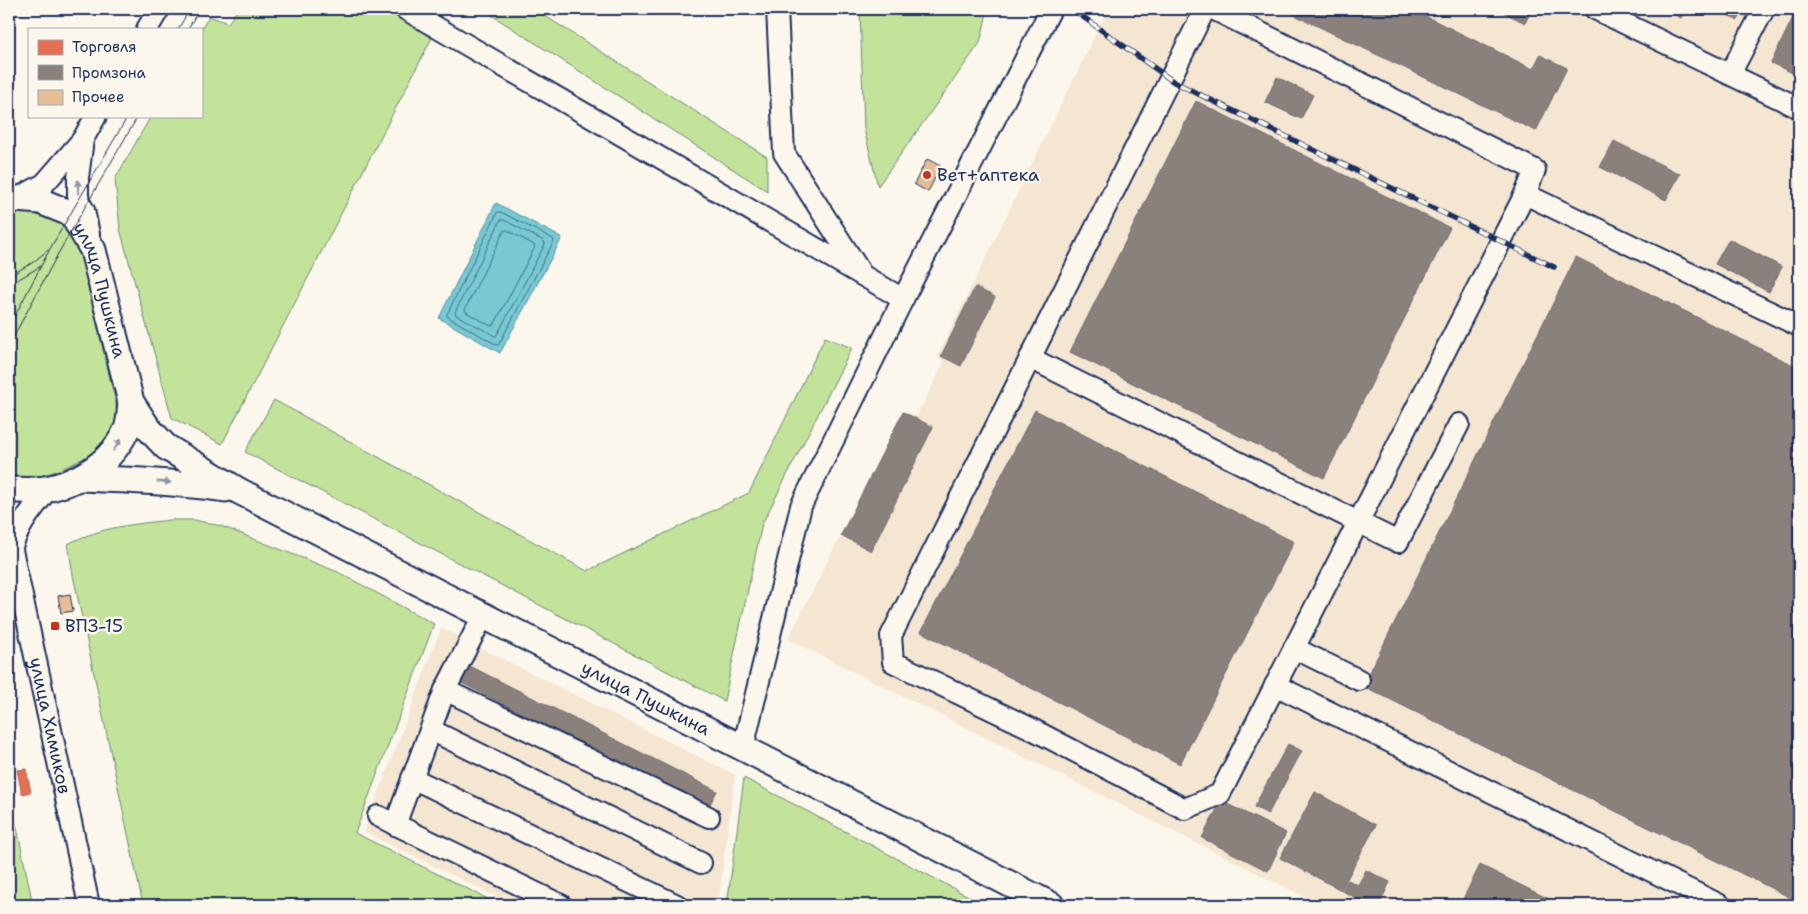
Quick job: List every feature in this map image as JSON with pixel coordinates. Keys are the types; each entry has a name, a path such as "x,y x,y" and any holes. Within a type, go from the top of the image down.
{"main road":[{"name":"улица Пушкина","path":"13,200 40,201 72,214 93,250 131,402 148,428 166,446 240,491 1051,905"},
{"name":"улица Пушкина","path":"9,489 20,491 48,488 80,478 99,466 115,449 128,427 131,402"},
{"name":"улица Пушкина","path":"80,478 188,483 240,491"}],"street":[{"path":"148,28 159,9"},
{"path":"405,9 862,273 903,299"},
{"path":"777,9 784,153 862,273"},
{"path":"743,748 801,506 903,299 1051,9"},
{"path":"1205,9 891,636 893,662 1030,728 1185,808 1220,794 1525,194 1535,170 1213,9"},
{"path":"1595,9 1799,108"},
{"path":"1730,74 1764,9"},
{"path":"13,200 44,184 83,139 95,118"},
{"path":"83,139 78,178 78,195 79,202 84,210 93,250"},
{"path":"1525,194 1798,322"},
{"path":"1030,358 1398,542 1459,424"},
{"name":"улица Химиков","path":"48,488 28,513 10,541 89,905"},
{"path":"483,616 445,690 412,778 386,821 562,905"},
{"path":"1294,648 1359,680"},
{"path":"1275,685 1720,905"},
{"path":"445,690 709,817"},
{"path":"431,730 701,863"},
{"path":"412,778 677,905"}],"shaded area":[{"path":"1108,9 1799,9 1799,905 1321,905 788,639 903,412 917,416 944,362 937,357"},
{"path":"441,628 735,775 718,905 513,905 364,832"}],"green space":[{"path":"238,9 386,9 433,36 222,444 172,418 120,229 115,179 150,118 202,118 202,28 209,16 228,23"},
{"path":"482,9 534,9 767,157 767,191"},
{"path":"860,9 988,9 980,43 878,186 864,129"},
{"path":"25,212 53,217 68,228 78,243 117,416 112,433 106,442 85,457 60,469 39,476 9,477 9,215"},
{"path":"825,337 852,348 762,524 724,701 245,452 274,400 587,571 749,493"},
{"path":"170,520 195,520 221,526 338,572 434,624 355,833 500,905 143,905 68,544 105,530"},
{"path":"744,778 985,905 727,905"},
{"path":"9,789 33,905 9,905"}],"water":[{"path":"496,203 562,238 500,353 439,318"}],"building: Торговля":[{"path":"26,769 31,792 22,794 17,770"}],"building: Промзона":[{"path":"1282,9 1411,9 1533,69 1540,55 1567,68 1536,131"},
{"path":"1497,9 1532,9 1525,23"},
{"path":"1663,9 1686,9 1681,18"},
{"path":"1715,9 1744,9 1738,20"},
{"path":"1797,9 1799,9 1799,76 1771,63"},
{"path":"1277,77 1313,95 1301,119 1265,102"},
{"path":"1196,101 1450,228 1324,478 1070,352"},
{"path":"1614,141 1680,174 1666,200 1600,167"},
{"path":"1729,239 1782,267 1769,292 1715,264"},
{"path":"1576,257 1799,368 1799,902 1363,686"},
{"path":"975,287 995,297 961,366 941,356"},
{"path":"1035,410 1294,542 1180,764 921,632"},
{"path":"903,412 933,427 871,551 841,535"},
{"path":"464,663 717,791 708,808 456,680"},
{"path":"1288,744 1302,751 1268,814 1254,807"},
{"path":"1315,792 1376,825 1341,890 1280,858"},
{"path":"1221,801 1286,833 1268,871 1202,838"},
{"path":"1480,865 1561,905 1460,905"},
{"path":"1366,870 1390,882 1379,905 1370,905 1342,891 1348,880 1358,885"}],"building: Прочее":[{"name":"Вет+аптека","path":"927,159 941,166 928,192 914,184"},
{"path":"70,594 73,611 61,613 58,596"}],"tram line":[{"path":"179,28 190,9"},
{"path":"189,28 199,9"},
{"path":"9,327 51,247 127,118"},
{"path":"9,345 59,252 137,118"},
{"path":"9,276 32,263 48,250"},
{"path":"9,285 41,266"}],"railway":[{"path":"1072,9 1174,82 1554,267"}],"place":[{"name":"Вет+аптека","path":"927,175"},
{"name":"ВПЗ-15","path":"55,626"}]}
